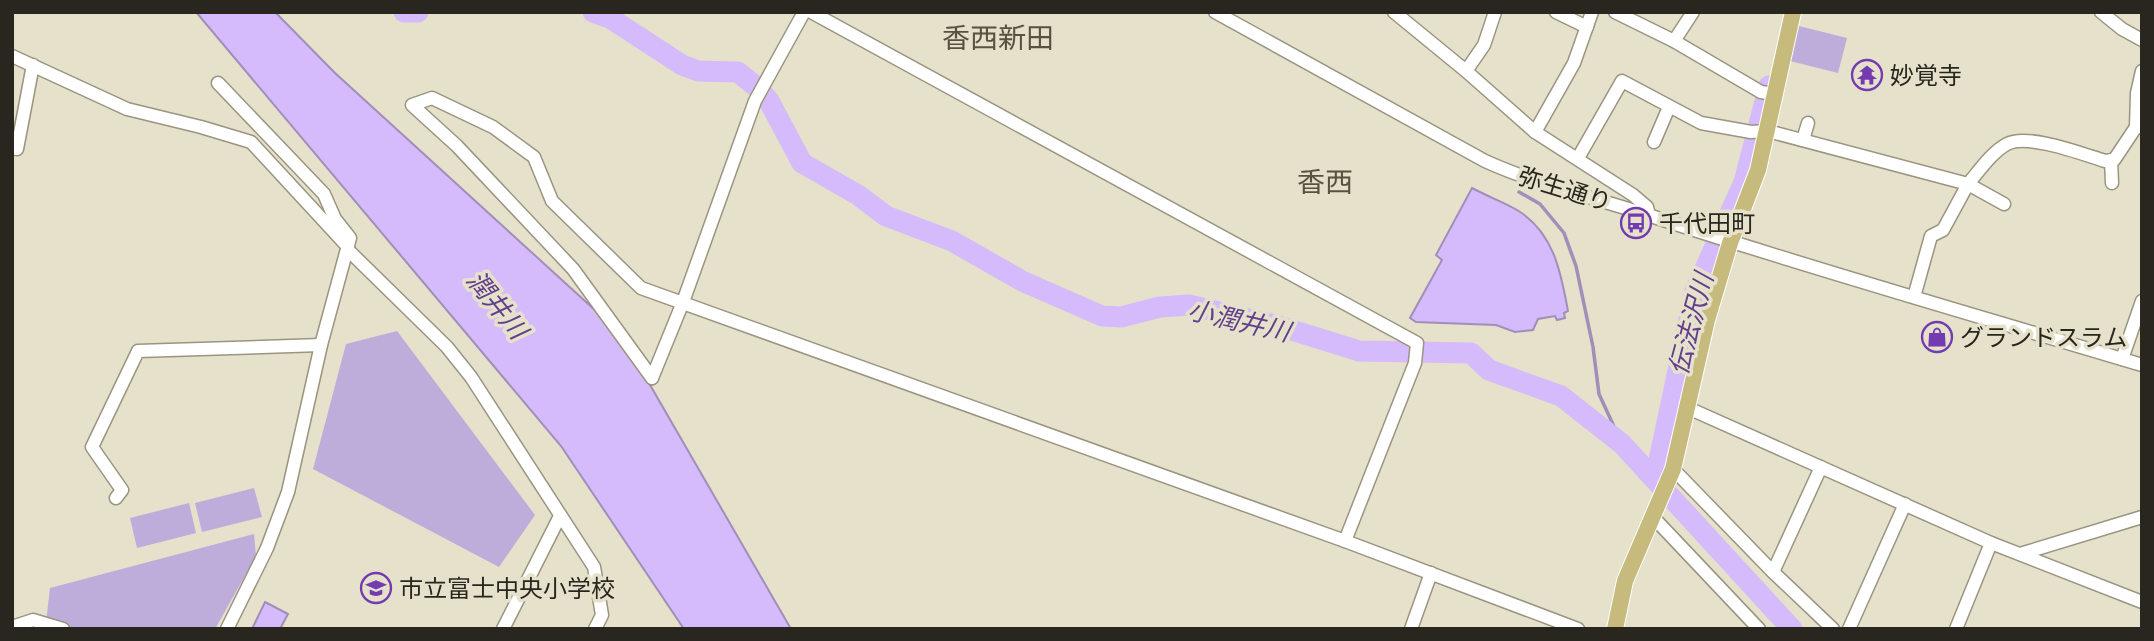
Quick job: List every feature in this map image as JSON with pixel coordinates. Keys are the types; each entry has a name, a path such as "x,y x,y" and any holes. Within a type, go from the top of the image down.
{"main road":[{"path":"1615,629 1625,581 1672,473 1707,320 1730,243 1758,170 1760,132 1768,93 1793,12"}],"street":[{"path":"804,12 755,102 683,302 652,378 573,270 457,145 412,105 432,98 493,127 534,157 552,201 641,288 683,302 1345,541 1578,629"},
{"path":"811,12 1417,342 1415,363 1345,541"},
{"name":"弥生通り","path":"1215,12 1485,161 1512,173 1730,243 2142,365"},
{"path":"1394,12 1535,132 1633,195 1647,208 1649,215"},
{"path":"1466,71 1484,45 1495,12"},
{"path":"1556,12 1587,27"},
{"path":"1535,132 1574,63 1592,12"},
{"path":"1615,12 1768,93"},
{"path":"1674,41 1693,12"},
{"path":"2101,12 2122,29 2142,40"},
{"path":"12,56 127,109 251,142 463,367 594,567 602,615 595,629"},
{"path":"12,148 17,149 33,65"},
{"path":"1914,297 1931,236 1943,230 1968,184 1998,151 2008,143 2038,142 2105,161 2114,160 2139,127 2137,93 2142,71"},
{"path":"1578,158 1622,81 1701,122 1803,141 1968,184 2004,204"},
{"path":"218,83 324,194 335,219 350,239 321,345 284,504 267,548 227,629"},
{"path":"1654,142 1669,107"},
{"path":"1803,141 1808,123"},
{"path":"2111,160 2112,183"},
{"path":"2122,359 2142,301"},
{"path":"116,498 122,490 92,447 138,351 321,345"},
{"path":"1688,408 1992,543 2142,602"},
{"path":"1773,572 1821,467"},
{"path":"1672,473 1833,629"},
{"path":"1849,629 1905,504"},
{"path":"503,629 560,516"},
{"path":"1653,517 1759,629"},
{"path":"2020,554 2142,517"},
{"path":"1956,629 1992,543"},
{"path":"1411,629 1431,573"},
{"path":"12,627 33,620 63,629"}],"shaded area":[{"path":"1795,25 1847,38 1838,73 1786,60"},
{"path":"397,331 535,515 499,567 313,469 346,344"},
{"path":"254,488 262,517 202,532 195,503"},
{"path":"189,503 196,533 137,548 130,518"},
{"path":"254,534 256,556 215,629 70,629 46,623 50,588"}],"water":[{"name":"潤井川","path":"196,12 275,12 335,73 620,333 791,629 684,629 561,446"},
{"path":"1472,188 1517,210 1540,230 1559,268 1568,311 1564,313 1565,318 1557,320 1555,316 1538,319 1533,330 1515,332 1496,325 1416,322 1410,318 1442,260 1436,255"},
{"path":"265,602 288,614 280,629 252,629"}],"waterway":[{"name":"小潤井川","path":"404,12 418,12"},
{"name":"小潤井川","path":"593,12 610,18 682,65 698,71 738,72 769,101 802,163 858,195 886,216 952,241 1022,281 1102,316 1121,317 1160,307 1189,305 1282,327 1359,351 1471,353 1489,370 1561,396 1622,444 1792,629"},
{"name":"伝法沢川","path":"1655,479 1695,291 1744,182 1769,86"},
{"path":"1519,192 1540,204 1564,233 1576,266 1593,347 1599,394 1622,444"}],"place":[{"name":"妙覚寺","path":"1867,75"},
{"name":"千代田町","path":"1636,223"},
{"name":"グランドスラム","path":"1937,337"},
{"name":"市立富士中央小学校","path":"376,588"}],"district":[{"name":"香西新田","path":"998,38"},
{"name":"香西","path":"1325,182"}]}
